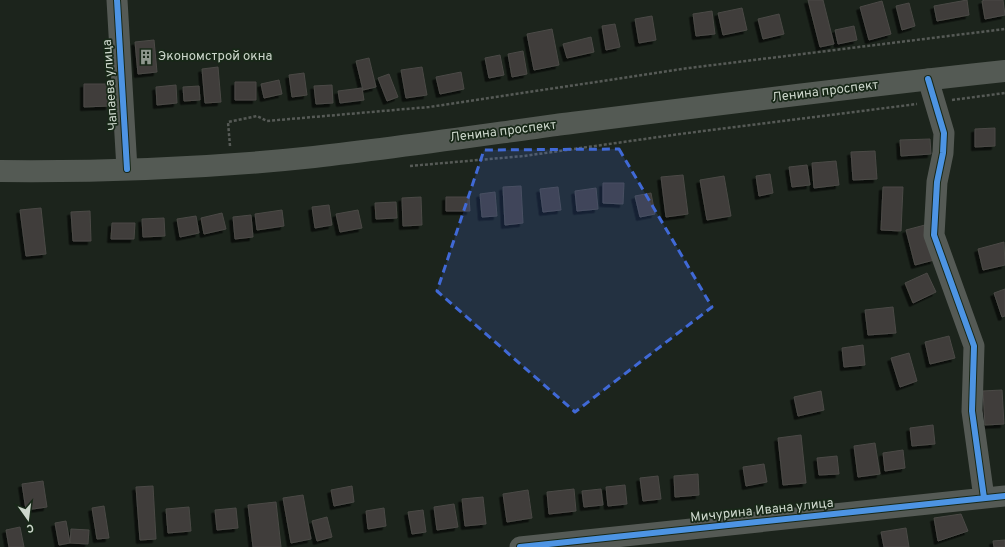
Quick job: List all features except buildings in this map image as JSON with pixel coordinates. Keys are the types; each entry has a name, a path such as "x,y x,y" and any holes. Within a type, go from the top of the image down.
{"main road":[{"name":"Ленина проспект","path":"0,171 127,169 232,164 313,157 928,79 1005,71"}],"street":[{"name":"Чапаева улица","path":"116,0 127,169"},
{"path":"928,79 944,132 943,153 937,182 934,235 974,346 972,411 984,498"},
{"name":"Мичурина Ивана улица","path":"520,547 1005,496"}],"path":[{"path":"232,164 228,122 257,116 266,122 429,107 689,68 1005,29"},
{"path":"402,146 405,166 524,156 680,134 1005,93"}],"highlighted area":[{"path":"619,149 712,307 575,412 437,291 484,150"}],"cycle path":[{"path":"117,0 127,169"},
{"path":"928,79 944,133 943,153 937,182 934,235 974,346 972,411 984,498"},
{"path":"520,547 1005,496"}],"place":[{"name":"Экономстрой окна","path":"146,57"}]}
